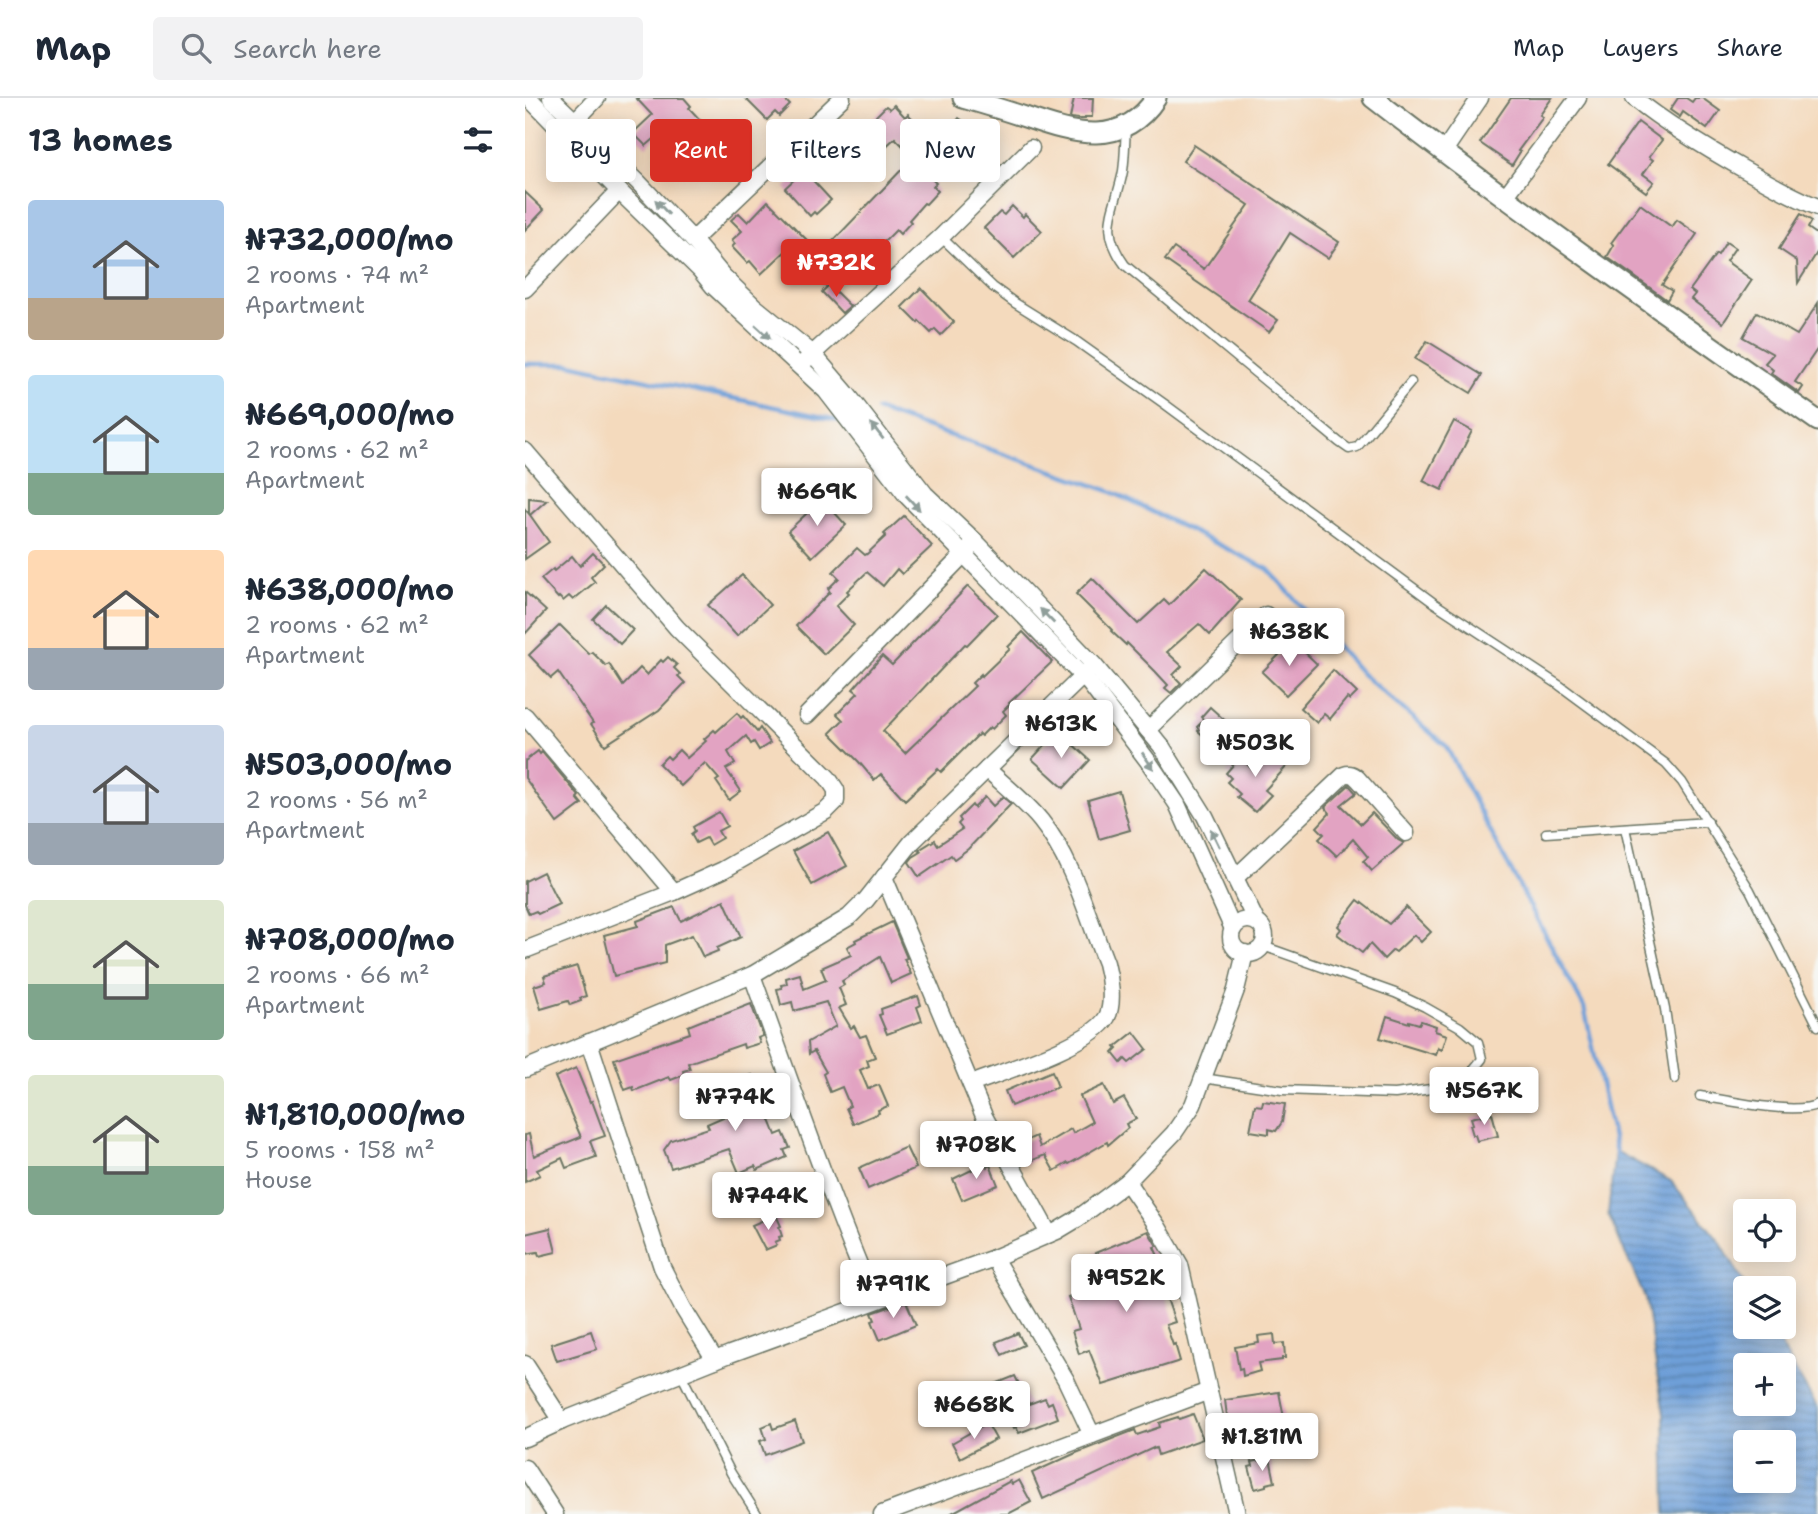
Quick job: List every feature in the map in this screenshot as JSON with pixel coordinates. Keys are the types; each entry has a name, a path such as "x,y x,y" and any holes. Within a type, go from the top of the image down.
{"street":[{"path":"529,98 713,286 826,391 907,496 963,555 1088,671 1148,730 1162,747 1205,816 1256,921 1263,928 1266,937 1258,951 1245,953 1236,949 1232,940 1233,929 1177,804 1090,684 1088,671 976,542 925,494 857,405 813,354 754,306 723,276 636,180"},
{"path":"551,98 573,119"},
{"path":"577,119 597,98"},
{"path":"693,240 842,98"},
{"path":"963,98 1056,128 1097,133 1126,127 1138,120 1156,98"},
{"path":"1374,98 1505,197 1818,421"},
{"path":"1444,151 1480,98"},
{"path":"1505,197 1578,98"},
{"path":"1635,98 1702,146 1793,197 1818,207"},
{"path":"800,366 941,237 1031,148"},
{"path":"525,289 619,191"},
{"path":"525,451 677,628 828,778 836,790 836,801 825,811 723,870 525,950"},
{"path":"807,715 976,542"},
{"path":"1148,730 1266,615"},
{"path":"525,1069 752,975 849,917 912,842 1088,671"},
{"path":"525,716 532,735 674,892"},
{"path":"971,1084 1071,1045 1101,1025 1110,1010 1106,963 1058,846 1041,821 987,769"},
{"path":"1235,878 1349,773 1359,779 1406,833"},
{"path":"884,877 984,1116 1049,1234"},
{"path":"1233,929 1247,919 1256,921"},
{"path":"525,1438 715,1360 993,1258 1077,1219 1127,1182 1174,1133 1193,1105 1235,990 1245,953"},
{"path":"752,975 846,1235 874,1301"},
{"path":"589,1042 661,1267 715,1360"},
{"path":"1127,1182 1180,1265 1237,1511 1219,1514"},
{"path":"993,1258 1066,1380 1093,1435"},
{"path":"525,1364 562,1421"},
{"path":"882,1514 1209,1391"},
{"path":"525,1468 555,1514"}],"lane":[{"path":"1126,127 1123,171 1110,219 1111,237 1117,254 1125,265 1349,449 1357,447 1411,382"},
{"path":"941,237 993,287 1015,303 1088,349 1434,603 1559,685 1666,764 1682,782 1750,890 1818,1026"},
{"path":"1546,833 1707,822"},
{"path":"1625,828 1665,1009 1675,1079"},
{"path":"1203,1078 1282,1090 1395,1094 1438,1088 1468,1076 1482,1059 1478,1042 1460,1027 1425,1007 1395,993 1263,946"},
{"path":"1700,1096 1789,1109 1815,1107 1818,1104"},
{"path":"681,1374 731,1474 757,1514"}],"water":[{"path":"1615,1151 1671,1181 1720,1242 1740,1276 1733,1276 1733,1339 1777,1339 1785,1353 1733,1353 1733,1416 1796,1416 1796,1371 1818,1409 1818,1514 1666,1514 1664,1414 1645,1298 1608,1214"}],"building":[{"path":"636,98 684,98 699,119 650,119 650,143 646,146 636,136 636,130 652,115"},
{"path":"745,98 783,98 790,105 779,116 775,112 766,119"},
{"path":"1074,98 1093,98 1092,117 1070,118"},
{"path":"1511,98 1552,98 1512,165 1480,143"},
{"path":"1678,98 1686,98 1692,102 1695,98 1702,98 1720,111 1707,129 1683,112 1680,117 1670,110"},
{"path":"894,105 905,117 908,114 913,119 900,119 900,143 895,138 886,146 886,119 873,119 886,106 890,109"},
{"path":"1638,122 1662,140 1649,157 1653,160 1643,174 1654,182 1646,192 1608,164"},
{"path":"1194,145 1339,242 1328,258 1290,233 1248,300 1278,320 1269,332 1165,260 1174,248 1204,269 1249,205 1183,161"},
{"path":"900,171 900,182 936,183 933,186 938,191 924,203 900,234 896,230 880,246 883,248 864,267 850,254 847,256 833,241"},
{"path":"791,182 814,182 831,200 810,216 785,188"},
{"path":"525,192 544,210 525,230"},
{"path":"768,201 838,271 824,285 788,249 761,274 732,247 735,244 732,240 742,231 731,220 739,213 748,222"},
{"path":"1640,204 1672,227 1677,220 1697,234 1662,285 1672,291 1667,300 1607,257 1614,245 1611,243"},
{"path":"1012,206 1023,217 1025,214 1042,231 1014,258 984,228 1000,212 1004,215"},
{"path":"1801,214 1812,221 1808,228 1818,235 1818,251 1798,283 1797,261 1779,249"},
{"path":"1726,242 1735,248 1726,261 1752,280 1723,323 1691,299 1695,294 1690,290"},
{"path":"829,285 850,306 842,313 822,292"},
{"path":"921,288 954,322 941,335 935,329 931,333 902,307"},
{"path":"1818,303 1818,348 1795,382 1803,387 1799,393 1771,373 1773,370 1765,363 1773,354 1743,337 1757,312 1797,335"},
{"path":"1427,341 1482,375 1471,393 1415,359"},
{"path":"1454,421 1472,431 1442,490 1423,481"},
{"path":"529,498 547,500 530,515 549,542 525,559 525,509 529,514"},
{"path":"822,499 846,525 812,557 788,531"},
{"path":"904,516 932,546 902,574 897,569 883,586 867,572 847,591 849,593 836,606 854,625 824,654 796,626 830,592 828,589 839,578 833,572 857,548 867,554"},
{"path":"593,553 604,564 591,577 595,582 573,600 569,596 563,601 558,598 541,579 572,556 580,566"},
{"path":"1206,568 1241,600 1210,635 1199,624 1167,652 1182,666 1173,675 1181,683 1171,693 1165,688 1168,685 1155,671 1076,594 1092,578 1138,624 1164,600 1169,605"},
{"path":"742,575 770,605 737,636 708,605"},
{"path":"968,586 997,614 883,731 905,753 975,686 972,683 1010,649 1008,647 1023,632 1052,662 1009,703 1003,711 1006,715 992,729 990,727 981,736 979,734 941,772 938,769 905,800 881,774 874,780 830,733 843,720 837,714 858,693 853,689 882,656 892,665"},
{"path":"525,592 546,611 525,634"},
{"path":"606,605 633,630 620,644 593,619"},
{"path":"560,625 589,654 592,652 606,666 609,664 623,686 640,668 647,675 661,660 663,662 668,657 677,665 674,668 685,683 659,710 605,745 558,672 551,678 529,655"},
{"path":"1293,641 1317,664 1286,695 1262,672"},
{"path":"1333,670 1357,693 1350,700 1347,698 1330,719 1324,714 1317,723 1300,708"},
{"path":"1210,707 1241,735 1237,740 1239,742 1227,756 1198,731 1197,727 1204,720 1201,717"},
{"path":"737,713 757,732 760,728 770,743 759,750 746,736 728,752 735,764 726,769 741,791 729,800 716,781 719,779 705,763 681,786 659,764 667,756 670,759 679,750 687,758 714,730 716,732"},
{"path":"1058,731 1090,760 1064,788 1032,759"},
{"path":"1269,750 1287,766 1265,790 1271,795 1255,812 1237,797 1240,794 1227,782 1231,778 1226,773 1240,757 1252,769"},
{"path":"538,751 540,754 542,752 579,796 577,798 582,804 557,823 525,778 525,761"},
{"path":"1349,785 1356,793 1341,805 1361,824 1372,813 1404,843 1372,871 1363,861 1368,857 1353,839 1337,856 1319,839 1324,834 1317,827 1330,813 1325,807"},
{"path":"1119,791 1130,830 1099,839 1088,800"},
{"path":"985,797 993,806 1003,797 1011,804 968,849 954,859 951,855 919,877 909,862 913,857 935,840 938,845 962,829 958,824 961,821 959,818"},
{"path":"719,812 727,826 718,831 722,838 710,845 706,838 696,843 691,834 695,831 693,827"},
{"path":"828,832 847,866 812,885 793,851"},
{"path":"543,872 559,904 538,914 536,911 529,914 525,905 525,881"},
{"path":"724,900 741,937 703,957 692,935 665,945 665,963 614,976 604,935 638,926 637,921 674,907 681,921"},
{"path":"1358,900 1389,924 1406,907 1431,932 1421,942 1414,935 1384,959 1370,944 1362,953 1337,934 1341,929 1338,926"},
{"path":"892,922 911,974 891,983 880,957 842,981 844,985 839,988 846,1005 839,1008 860,1037 866,1035 875,1057 867,1060 869,1066 860,1070 868,1089 879,1085 888,1106 878,1110 879,1113 853,1124 846,1108 850,1106 842,1087 830,1092 823,1074 826,1072 814,1051 809,1054 808,1042 836,1026 826,1002 794,1011 792,1002 781,1005 777,989 787,984 786,978 800,974 804,989 826,980 821,968 851,955 847,947 856,942 855,940"},
{"path":"577,966 586,996 570,1005 568,1001 541,1009 534,986 546,982 544,976"},
{"path":"918,996 921,1005 917,1007 922,1021 887,1034 879,1015 882,1014 881,1009"},
{"path":"751,1004 763,1036 758,1038 760,1043 744,1048 743,1044 688,1063 690,1069 683,1071 684,1075 671,1080 669,1077 634,1091 633,1087 625,1090 614,1059 690,1033 688,1026"},
{"path":"1387,1016 1409,1023 1419,1024 1421,1021 1436,1026 1435,1031 1447,1035 1442,1050 1438,1048 1436,1055 1380,1038"},
{"path":"1134,1032 1147,1049 1129,1063 1125,1059 1121,1063 1113,1053 1117,1049 1115,1047"},
{"path":"576,1068 605,1136 590,1141 596,1157 566,1168 562,1158 537,1170 540,1175 525,1182 525,1135 529,1134 534,1156 581,1137 555,1077"},
{"path":"1052,1071 1058,1087 1011,1106 1005,1091"},
{"path":"752,1075 776,1135 783,1132 790,1148 784,1150 787,1157 757,1170 755,1166 739,1173 729,1149 671,1168 664,1150 671,1140 709,1128 707,1124 730,1114 720,1086"},
{"path":"1104,1085 1113,1104 1124,1098 1136,1119 1126,1124 1128,1128 1108,1145 1107,1142 1054,1171 1045,1155 1024,1164 1017,1145 1036,1136 1040,1147 1071,1129 1073,1133 1092,1122 1080,1096"},
{"path":"1263,1101 1285,1104 1282,1122 1276,1131 1269,1129 1269,1134 1250,1131 1255,1105 1262,1106"},
{"path":"1492,1113 1498,1136 1477,1141 1470,1125 1473,1124 1471,1118"},
{"path":"906,1147 916,1168 868,1189 859,1168"},
{"path":"986,1163 987,1167 990,1165 998,1185 962,1200 953,1179"},
{"path":"776,1215 782,1236 775,1242 777,1245 765,1250 752,1225"},
{"path":"550,1228 556,1252 539,1256 538,1252 525,1254 525,1234"},
{"path":"1148,1231 1157,1246 1154,1247 1158,1256 1153,1258 1175,1322 1166,1325 1180,1361 1103,1385 1089,1350 1079,1354 1072,1331 1079,1329 1068,1297 1108,1284 1095,1253"},
{"path":"906,1301 916,1325 880,1340 872,1321 875,1320 872,1313"},
{"path":"591,1331 597,1349 557,1361 551,1344"},
{"path":"1018,1333 1024,1345 1002,1355 996,1342"},
{"path":"1274,1334 1275,1344 1284,1343 1285,1358 1258,1363 1260,1371 1243,1376 1235,1347 1259,1343 1258,1336"},
{"path":"1015,1376 1029,1404 1045,1398 1048,1404 1052,1402 1058,1418 1019,1433 1005,1407 999,1409 990,1386"},
{"path":"1279,1392 1286,1428 1249,1435 1248,1426 1244,1427 1243,1417 1229,1419 1227,1416 1225,1400"},
{"path":"1193,1414 1203,1439 1158,1455 1156,1448 1153,1448 1043,1499 1032,1473 1135,1430 1137,1435 1160,1427 1159,1423"},
{"path":"795,1421 802,1441 765,1455 760,1441 766,1439 762,1427 771,1423 773,1429"},
{"path":"987,1423 996,1439 960,1458 952,1443"},
{"path":"1270,1458 1275,1482 1255,1489 1249,1467 1253,1466 1252,1462"},
{"path":"1019,1480 1031,1502 1008,1514 950,1514 1010,1481 1012,1484"}],"waterway":[{"path":"525,364 570,364 842,421"},
{"path":"877,410 1110,491 1268,569 1362,674 1446,746 1584,1007 1617,1156"}]}
